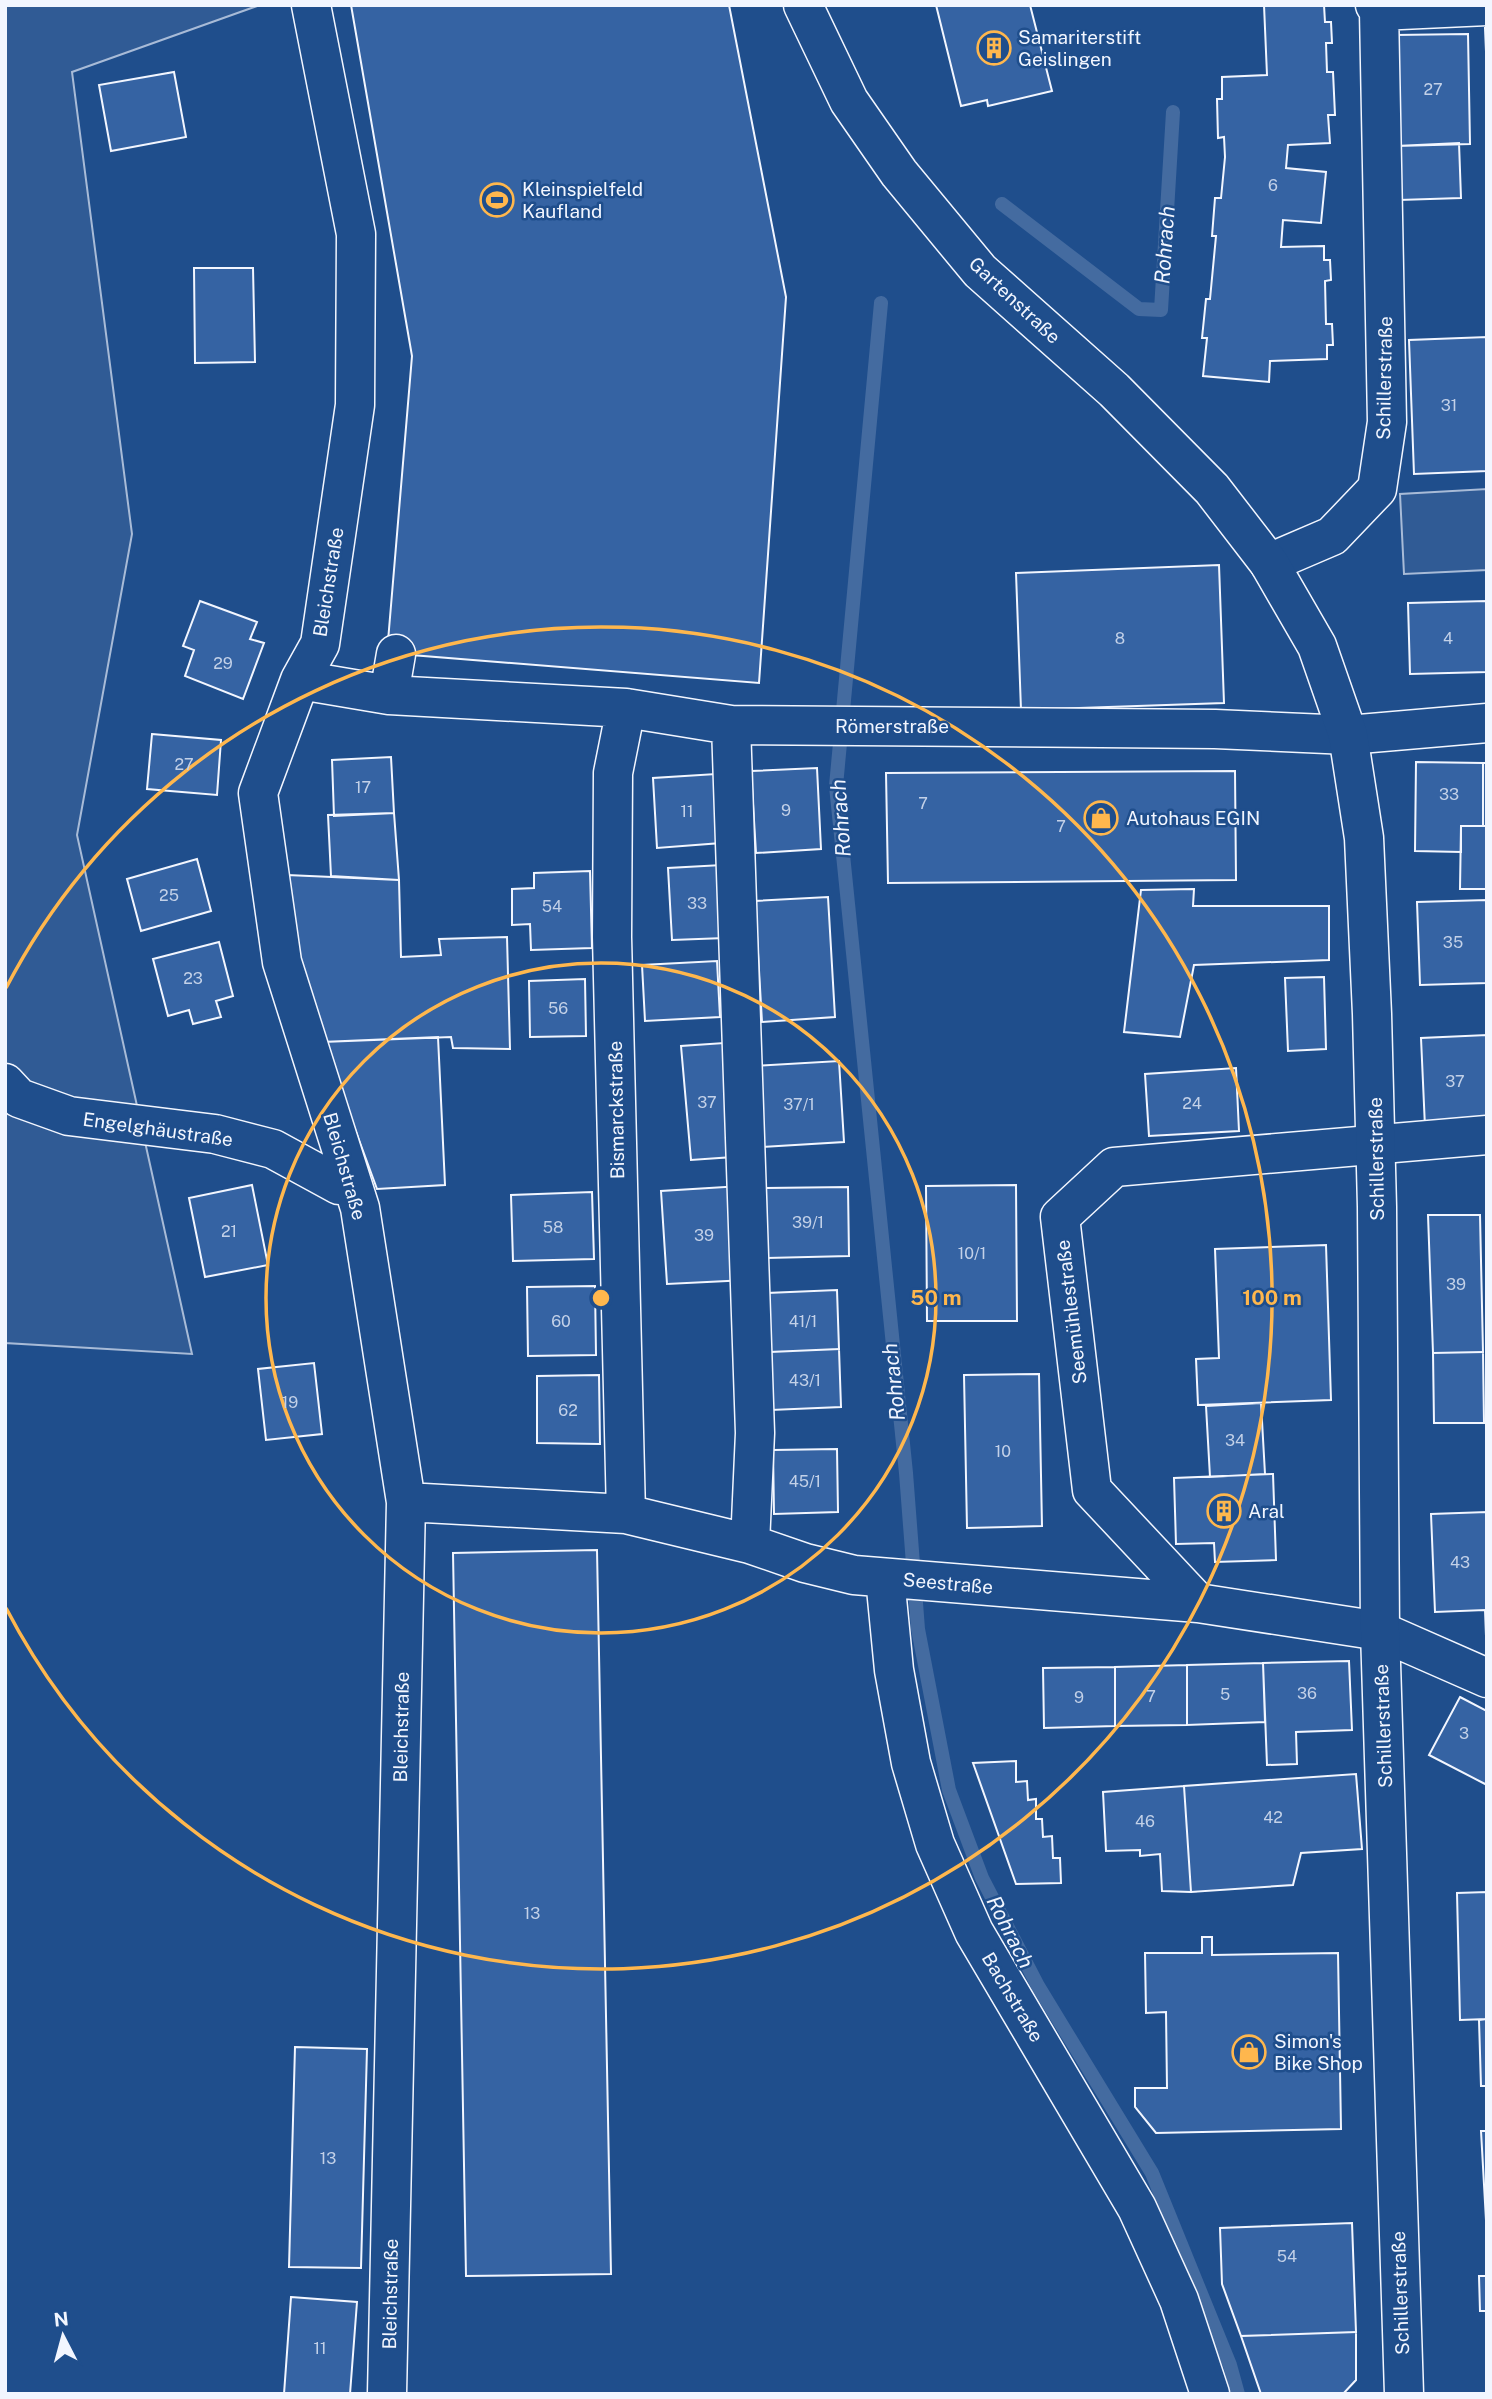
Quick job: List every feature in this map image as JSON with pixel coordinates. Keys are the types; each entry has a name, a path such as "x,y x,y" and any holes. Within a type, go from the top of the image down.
{"street":[{"name":"Bleichstraße","path":"311,5 356,234 355,405 320,644 300,680 258,793 282,962 360,1208 406,1502 387,2394"},
{"name":"Gartenstraße","path":"803,5 849,101 899,173 980,271 1114,390 1202,480 1269,563"},
{"path":"1377,8 1487,6"},
{"name":"Schillerstraße","path":"1377,8 1387,422 1377,489 1332,536 1269,563 1317,646 1348,735 1364,838 1376,1144 1380,1631 1404,2394"},
{"path":"389,695 396,654"},
{"name":"Römerstraße","path":"300,680 389,695 626,708 731,725 1215,729 1348,735 1487,723"},
{"name":"Bismarckstraße","path":"626,708 613,773 612,937 626,1514"},
{"path":"731,725 755,1433 750,1544"},
{"name":"Engelghäustraße","path":"5,1083 19,1098 69,1116 215,1134 273,1149 339,1185 352,1184"},
{"name":"Seemühlestraße","path":"1198,1603 1092,1490 1060,1217 1114,1167 1487,1135"},
{"name":"Seestraße","path":"406,1502 626,1514 750,1544 805,1563 854,1575 1198,1603 1380,1631 1487,1678"},
{"name":"Bachstraße","path":"892,1578 888,1619 899,1697 911,1763 935,1844 974,1932 1137,2208 1179,2300 1210,2394"}],"shaded area":[{"path":"5,5 260,5 72,72 132,534 77,835 192,1354 5,1343"},
{"path":"1487,489 1487,570 1404,574 1400,494"}],"building":[{"path":"351,5 729,5 786,297 759,683 387,653 412,356"},
{"name":"Samariterstift Geislingen","path":"936,5 1030,5 1052,91 988,106 987,100 961,106"},
{"path":"1264,5 1324,5 1325,22 1331,22 1332,43 1326,43 1327,72 1333,72 1335,115 1328,115 1330,143 1288,145 1286,168 1326,172 1321,223 1283,220 1281,247 1324,246 1324,260 1330,260 1331,280 1325,281 1326,324 1332,324 1333,345 1327,345 1327,359 1270,361 1269,382 1203,376 1207,338 1202,338 1206,299 1210,299 1216,236 1212,236 1215,198 1221,198 1225,157 1224,137 1218,138 1217,99 1222,99 1222,77 1267,75"},
{"path":"1485,28 1487,28 1487,75"},
{"path":"1468,34 1470,144 1397,146 1395,35"},
{"path":"174,72 186,137 111,151 99,85"},
{"path":"1459,143 1461,198 1399,200 1397,146"},
{"path":"194,268 253,268 255,362 195,363"},
{"path":"1487,337 1487,471 1414,474 1409,340"},
{"path":"1219,565 1224,703 1021,710 1016,573"},
{"path":"200,601 257,622 250,639 264,643 243,699 185,676 194,650 183,646"},
{"path":"1487,601 1487,672 1410,674 1408,603"},
{"path":"152,734 221,740 217,795 147,789"},
{"path":"391,757 394,813 334,816 332,760"},
{"path":"1416,762 1483,763 1483,826 1461,826 1461,852 1415,851"},
{"path":"1483,763 1487,763 1487,826 1483,826"},
{"path":"817,768 821,849 756,853 751,771"},
{"path":"1235,771 1236,880 888,883 886,773"},
{"path":"716,774 721,843 657,848 653,778"},
{"path":"394,813 399,880 331,876 328,815"},
{"path":"1461,826 1487,826 1487,889 1460,889"},
{"path":"197,859 211,911 141,931 127,879"},
{"path":"722,865 725,938 672,940 668,868"},
{"path":"590,871 592,948 531,950 530,924 512,925 512,889 534,888 534,873"},
{"path":"287,875 399,880 401,957 441,955 439,939 507,937 510,1049 453,1048 451,1037 323,1042 293,953"},
{"path":"1194,889 1193,906 1329,906 1329,960 1194,965 1180,1037 1124,1032 1141,890"},
{"path":"828,897 835,1017 762,1022 755,901"},
{"path":"1487,900 1487,983 1420,985 1417,902"},
{"path":"219,942 233,996 216,1001 221,1017 193,1024 189,1010 168,1016 153,959"},
{"path":"717,961 720,1017 645,1021 642,965"},
{"path":"1324,977 1326,1049 1288,1051 1285,978"},
{"path":"585,979 586,1036 530,1037 529,981"},
{"path":"1487,1035 1487,1124 1425,1127 1421,1038"},
{"path":"438,1037 445,1185 377,1189 323,1042"},
{"path":"724,1043 733,1157 691,1160 681,1046"},
{"path":"839,1061 844,1142 760,1147 754,1066"},
{"path":"1236,1068 1239,1131 1149,1136 1145,1074"},
{"path":"252,1185 268,1265 205,1277 189,1198"},
{"path":"1016,1185 1017,1321 927,1321 926,1186"},
{"path":"741,1186 747,1280 667,1284 661,1191"},
{"path":"848,1187 849,1256 767,1258 766,1188"},
{"path":"592,1192 594,1259 513,1261 511,1195"},
{"path":"1428,1215 1480,1215 1483,1352 1433,1353"},
{"path":"1326,1245 1331,1400 1198,1405 1196,1359 1219,1358 1215,1249"},
{"path":"595,1286 596,1355 528,1356 527,1287"},
{"path":"837,1290 839,1349 770,1352 767,1293"},
{"path":"839,1349 841,1407 771,1410 770,1352"},
{"path":"1483,1352 1484,1423 1434,1423 1433,1353"},
{"path":"314,1363 322,1434 266,1440 258,1369"},
{"path":"1039,1374 1042,1526 967,1528 964,1375"},
{"path":"599,1375 600,1444 537,1443 537,1376"},
{"name":"Aral","path":"1261,1403 1265,1474 1210,1477 1206,1406"},
{"path":"837,1449 838,1512 774,1514 773,1450"},
{"name":"Aral","path":"1273,1474 1276,1560 1215,1562 1214,1543 1176,1544 1174,1478"},
{"path":"1487,1512 1486,1636 1485,1610 1435,1612 1431,1514"},
{"path":"597,1550 611,2274 466,2276 453,1553"},
{"path":"1349,1661 1352,1730 1296,1732 1297,1764 1267,1765 1263,1663"},
{"path":"1263,1663 1265,1722 1187,1725 1187,1665"},
{"path":"1187,1665 1187,1725 1115,1726 1115,1667"},
{"path":"1115,1667 1115,1726 1044,1728 1043,1668"},
{"path":"1460,1697 1487,1711 1487,1785 1429,1755"},
{"path":"1016,1761 1016,1782 1027,1781 1028,1800 1036,1799 1036,1819 1042,1819 1043,1837 1052,1836 1053,1858 1060,1858 1061,1883 1016,1884 973,1763"},
{"path":"1356,1774 1362,1849 1301,1853 1293,1885 1191,1892 1184,1786"},
{"path":"1184,1786 1191,1892 1162,1891 1160,1854 1140,1856 1140,1850 1106,1851 1103,1792"},
{"path":"1487,1892 1487,2019 1460,2020 1457,1893"},
{"path":"1202,1937 1212,1937 1212,1955 1338,1953 1341,2129 1156,2133 1135,2107 1135,2088 1167,2088 1166,2012 1146,2013 1145,1953 1202,1953"},
{"path":"1487,2019 1487,2086 1481,2086 1479,2020"},
{"path":"295,2047 367,2049 361,2268 289,2267"},
{"path":"1481,2131 1487,2131 1487,2238"},
{"path":"1352,2223 1356,2332 1241,2336 1222,2284 1220,2228"},
{"path":"1479,2276 1487,2276 1487,2311 1480,2311"},
{"path":"291,2297 357,2302 350,2394 284,2394"},
{"path":"1356,2332 1356,2380 1343,2394 1261,2394 1241,2336"}],"waterway":[{"name":"Rohrach","path":"1002,204 1139,309 1161,310 1173,112"},
{"name":"Rohrach","path":"881,303 836,786 906,1473 918,1629 949,1790 982,1878 1038,1986 1152,2173 1230,2365 1238,2394"}],"place":[{"name":"Samariterstift Geislingen","path":"994,48"},
{"name":"Kleinspielfeld Kaufland","path":"497,200"},
{"name":"Autohaus EGIN","path":"1101,818"},
{"name":"Aral","path":"1224,1511"},
{"name":"Simon's Bike Shop","path":"1249,2052"}]}
